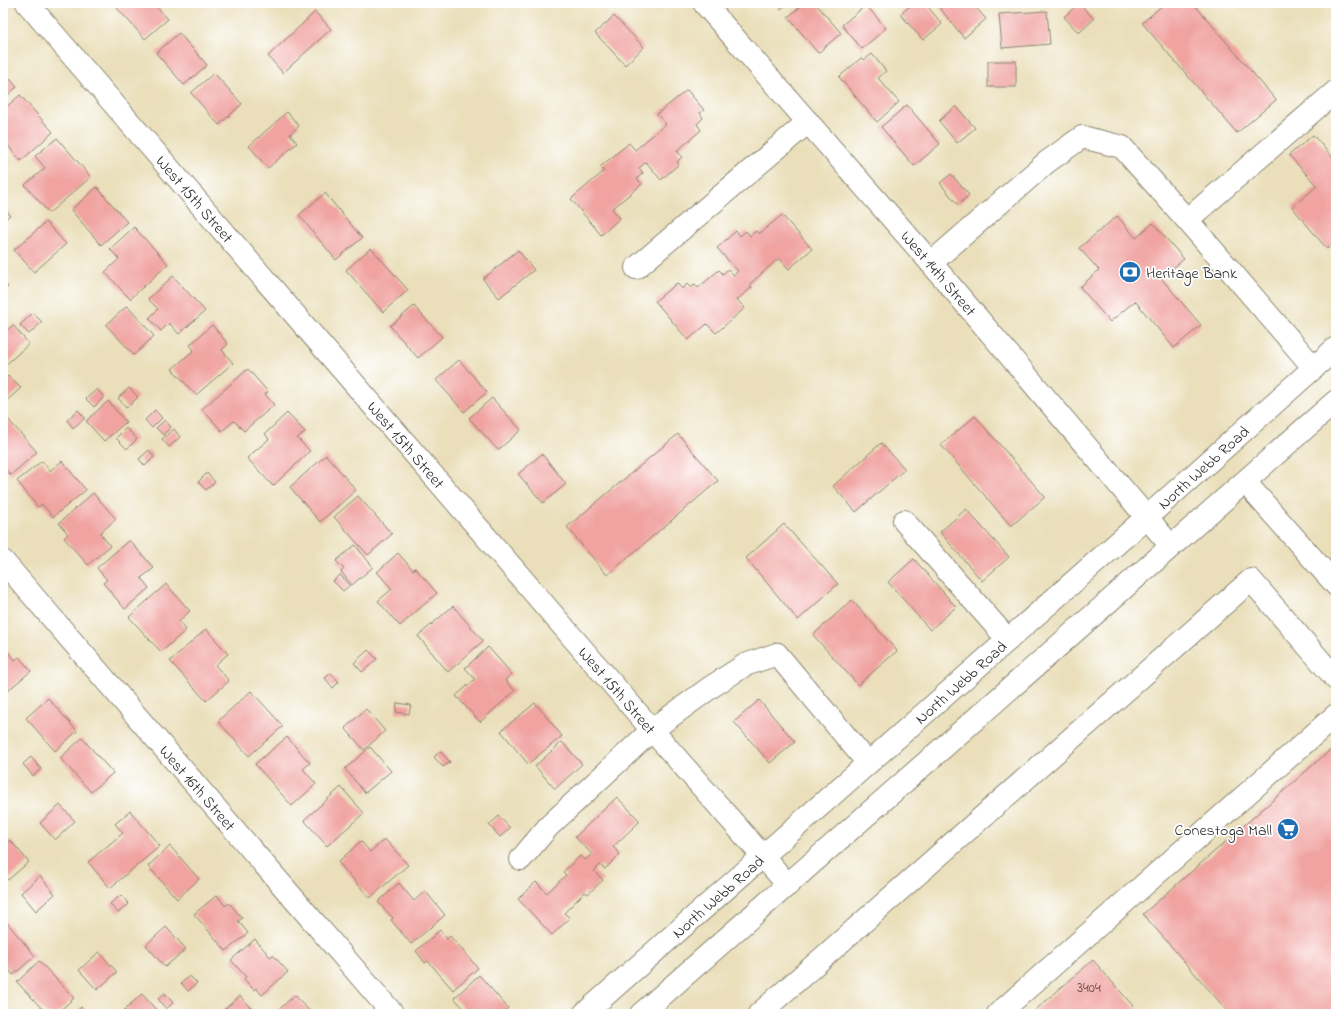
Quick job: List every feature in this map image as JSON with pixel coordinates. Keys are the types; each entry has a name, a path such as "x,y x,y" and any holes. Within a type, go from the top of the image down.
{"street":[{"name":"West 15th Street","path":"27,3 652,730 788,885"},
{"name":"West 14th Street","path":"704,3 931,263 1171,546"},
{"path":"1187,220 1336,91"},
{"path":"636,268 808,122"},
{"path":"931,263 1047,162 1082,138 1122,147 1314,368"},
{"name":"North Webb Road","path":"584,1014 1147,517 1336,348"},
{"path":"641,1014 1336,401"},
{"path":"1245,482 1336,585"},
{"path":"904,521 1008,640"},
{"name":"West 16th Street","path":"3,561 393,1014"},
{"path":"759,1014 1251,580 1336,679"},
{"path":"521,859 548,827 652,730 711,687 745,665 777,654 868,763"},
{"path":"998,1014 1336,715"}],"building":[{"path":"123,3 158,3 155,5 168,19 145,39 117,8"},
{"path":"776,3 788,3 781,9"},
{"path":"805,3 815,3 841,33 818,53 788,17"},
{"path":"914,3 925,3 942,24 923,40 900,14"},
{"path":"944,3 972,3 986,19 964,38 939,7"},
{"path":"1079,3 1094,19 1079,33 1064,17"},
{"path":"1165,3 1193,3 1276,100 1237,133 1142,23"},
{"path":"866,5 886,28 862,49 842,25"},
{"path":"1047,11 1050,44 1002,48 999,14"},
{"path":"315,12 331,29 283,73 268,56"},
{"path":"614,16 644,47 625,65 595,33"},
{"path":"179,33 207,65 184,85 156,53"},
{"path":"872,54 886,71 878,78 899,102 877,122 839,77 861,58 864,60"},
{"path":"988,61 1016,61 1016,87 988,87"},
{"path":"3,71 17,87 3,99"},
{"path":"214,73 242,104 219,125 191,93"},
{"path":"687,90 704,110 700,113 703,118 697,124 701,130 677,151 682,157 677,162 679,164 661,180 646,162 639,168 643,173 637,179 642,184 612,209 620,218 601,235 571,199 604,171 600,167 629,143 635,150 666,124 657,114"},
{"path":"20,95 53,132 21,161 3,140 3,110"},
{"path":"907,105 940,144 914,166 881,127"},
{"path":"956,106 975,128 957,143 939,121"},
{"path":"287,112 299,126 290,134 297,143 268,168 249,146"},
{"path":"1313,135 1336,161 1336,241 1327,249 1292,207 1317,186 1289,155"},
{"path":"57,138 91,177 49,213 25,185 45,168 35,156"},
{"path":"951,174 969,195 958,205 940,183"},
{"path":"97,187 127,222 101,245 71,210"},
{"path":"325,193 362,238 336,260 299,215"},
{"path":"3,207 10,215 3,221"},
{"path":"782,215 812,249 789,269 779,258 750,284 752,287 737,300 745,308 716,333 707,324 688,340 655,301 677,283 682,289 687,284 691,288 695,284 698,288 719,270 723,274 728,269 734,275 738,271 717,248 736,231 740,236 746,231 750,236 756,231 759,234"},
{"path":"1117,216 1136,238 1153,223 1184,259 1161,278 1201,325 1174,348 1135,301 1110,322 1080,287 1099,270 1079,248"},
{"path":"46,222 66,244 34,272 14,250"},
{"path":"134,227 168,264 130,299 105,272 119,259 110,249"},
{"path":"371,248 408,290 383,312 346,270"},
{"path":"518,250 534,270 499,298 483,279"},
{"path":"173,276 205,311 179,334 169,323 161,331 149,318 158,309 148,299"},
{"path":"3,281 8,287 3,291"},
{"path":"127,306 154,336 134,355 106,325"},
{"path":"414,306 442,337 418,358 390,326"},
{"path":"33,313 42,322 29,334 20,325"},
{"path":"13,325 29,344 3,367 3,334"},
{"path":"212,325 228,344 222,350 233,363 196,395 172,369 194,350 190,345"},
{"path":"459,360 487,392 464,412 436,380"},
{"path":"248,369 268,392 265,394 274,405 244,431 234,421 222,431 202,409"},
{"path":"8,376 21,388 3,404 3,381"},
{"path":"129,388 138,397 127,408 118,398"},
{"path":"97,389 104,397 94,407 86,399"},
{"path":"492,398 521,430 498,450 469,418"},
{"path":"108,401 126,422 104,441 86,421"},
{"path":"78,410 85,418 73,428 67,420"},
{"path":"155,410 162,418 152,428 145,420"},
{"path":"287,413 305,432 297,438 310,451 273,486 247,458 269,439 265,434"},
{"path":"975,416 1045,497 1011,526 941,445"},
{"path":"6,417 37,452 11,475 3,467 3,420"},
{"path":"165,420 171,427 163,435 156,428"},
{"path":"126,428 137,439 127,449 116,438"},
{"path":"174,429 180,437 169,447 162,439"},
{"path":"678,434 718,481 607,575 567,527"},
{"path":"881,443 905,469 856,512 833,486"},
{"path":"149,450 154,457 145,466 139,459"},
{"path":"542,454 566,484 543,503 518,474"},
{"path":"326,455 356,490 320,522 290,487"},
{"path":"42,461 50,471 62,461 86,490 53,517 42,504 38,507 17,481"},
{"path":"207,473 215,482 206,490 198,482"},
{"path":"93,493 116,519 100,533 110,546 88,565 64,538 68,534 59,523"},
{"path":"358,496 392,534 368,555 334,517"},
{"path":"966,509 1009,557 982,581 940,532"},
{"path":"784,524 838,584 798,620 746,558"},
{"path":"129,540 154,568 141,578 149,588 125,609 103,583 107,580 97,568"},
{"path":"355,545 373,567 352,585 341,572 344,569 336,561"},
{"path":"398,553 413,570 415,568 437,593 400,626 378,601 392,589 377,572"},
{"path":"914,559 956,607 930,630 888,582"},
{"path":"340,575 350,585 343,591 333,581"},
{"path":"166,584 190,611 179,621 186,630 161,652 129,617"},
{"path":"852,600 897,651 858,685 813,635"},
{"path":"453,606 483,641 448,672 418,636"},
{"path":"206,629 228,654 215,665 229,681 206,701 170,661"},
{"path":"3,646 15,660 19,657 31,671 5,693 3,691"},
{"path":"488,647 512,674 505,680 515,691 480,722 456,696 475,679 465,668"},
{"path":"368,650 377,659 362,672 354,663"},
{"path":"331,673 339,682 333,688 325,678"},
{"path":"251,691 283,726 249,756 218,721"},
{"path":"48,698 77,731 55,751 26,718"},
{"path":"759,700 795,742 770,763 734,722"},
{"path":"397,703 411,705 409,714 396,712"},
{"path":"535,703 562,736 528,764 501,731"},
{"path":"366,709 385,731 364,750 345,728"},
{"path":"287,737 310,763 303,769 316,784 292,806 255,764"},
{"path":"82,738 113,773 91,792 60,758"},
{"path":"562,742 582,764 555,789 535,766"},
{"name":"Conestoga Mall","path":"1336,745 1336,1014 1230,1014 1143,914"},
{"path":"370,747 391,771 365,793 345,769"},
{"path":"440,751 450,762 443,767 434,757"},
{"path":"31,757 41,769 33,776 23,764"},
{"path":"341,787 364,813 327,846 304,820"},
{"path":"617,797 640,821 613,847 620,854 605,869 600,865 594,871 603,880 588,894 585,892 564,913 570,918 552,935 518,899 536,882 547,893 566,875 563,872 580,856 585,860 592,854 575,837"},
{"path":"60,805 75,821 55,840 40,823"},
{"path":"130,811 160,846 110,888 88,862 123,833 115,824"},
{"path":"499,816 510,828 500,837 489,825"},
{"path":"385,839 408,865 370,898 338,862 361,841 370,852"},
{"path":"10,840 29,862 8,880 3,875 3,846"},
{"path":"170,846 199,879 177,899 148,866"},
{"path":"40,876 55,894 36,911 21,893"},
{"path":"399,883 414,901 425,891 445,915 411,944 391,920 393,918 378,902"},
{"path":"121,895 129,904 118,913 110,904"},
{"path":"217,895 225,906 229,903 242,918 238,921 248,933 226,951 194,914"},
{"path":"3,918 35,956 13,975 3,963"},
{"path":"166,927 186,949 165,967 146,945"},
{"path":"440,930 447,939 450,936 478,968 453,990 428,961 425,963 416,951"},
{"path":"255,939 270,957 273,955 288,972 262,995 256,988 254,990 244,979 246,977 231,960"},
{"path":"99,952 117,972 97,990 79,970"},
{"path":"1093,960 1140,1014 1031,1014"},
{"path":"39,961 74,998 56,1014 47,1014 17,982"},
{"path":"479,975 508,1008 502,1014 469,1014 454,998"},
{"path":"190,976 197,983 188,991 181,983"},
{"path":"165,993 173,1003 166,1009 158,999"},
{"path":"142,994 160,1014 127,1014 124,1010"},
{"path":"295,995 312,1014 275,1013"},
{"path":"240,996 256,1014 219,1014"},
{"path":"81,1007 87,1014 74,1014"}],"place":[{"name":"Heritage Bank","path":"1130,272"},
{"name":"Conestoga Mall","path":"1288,829"}]}
